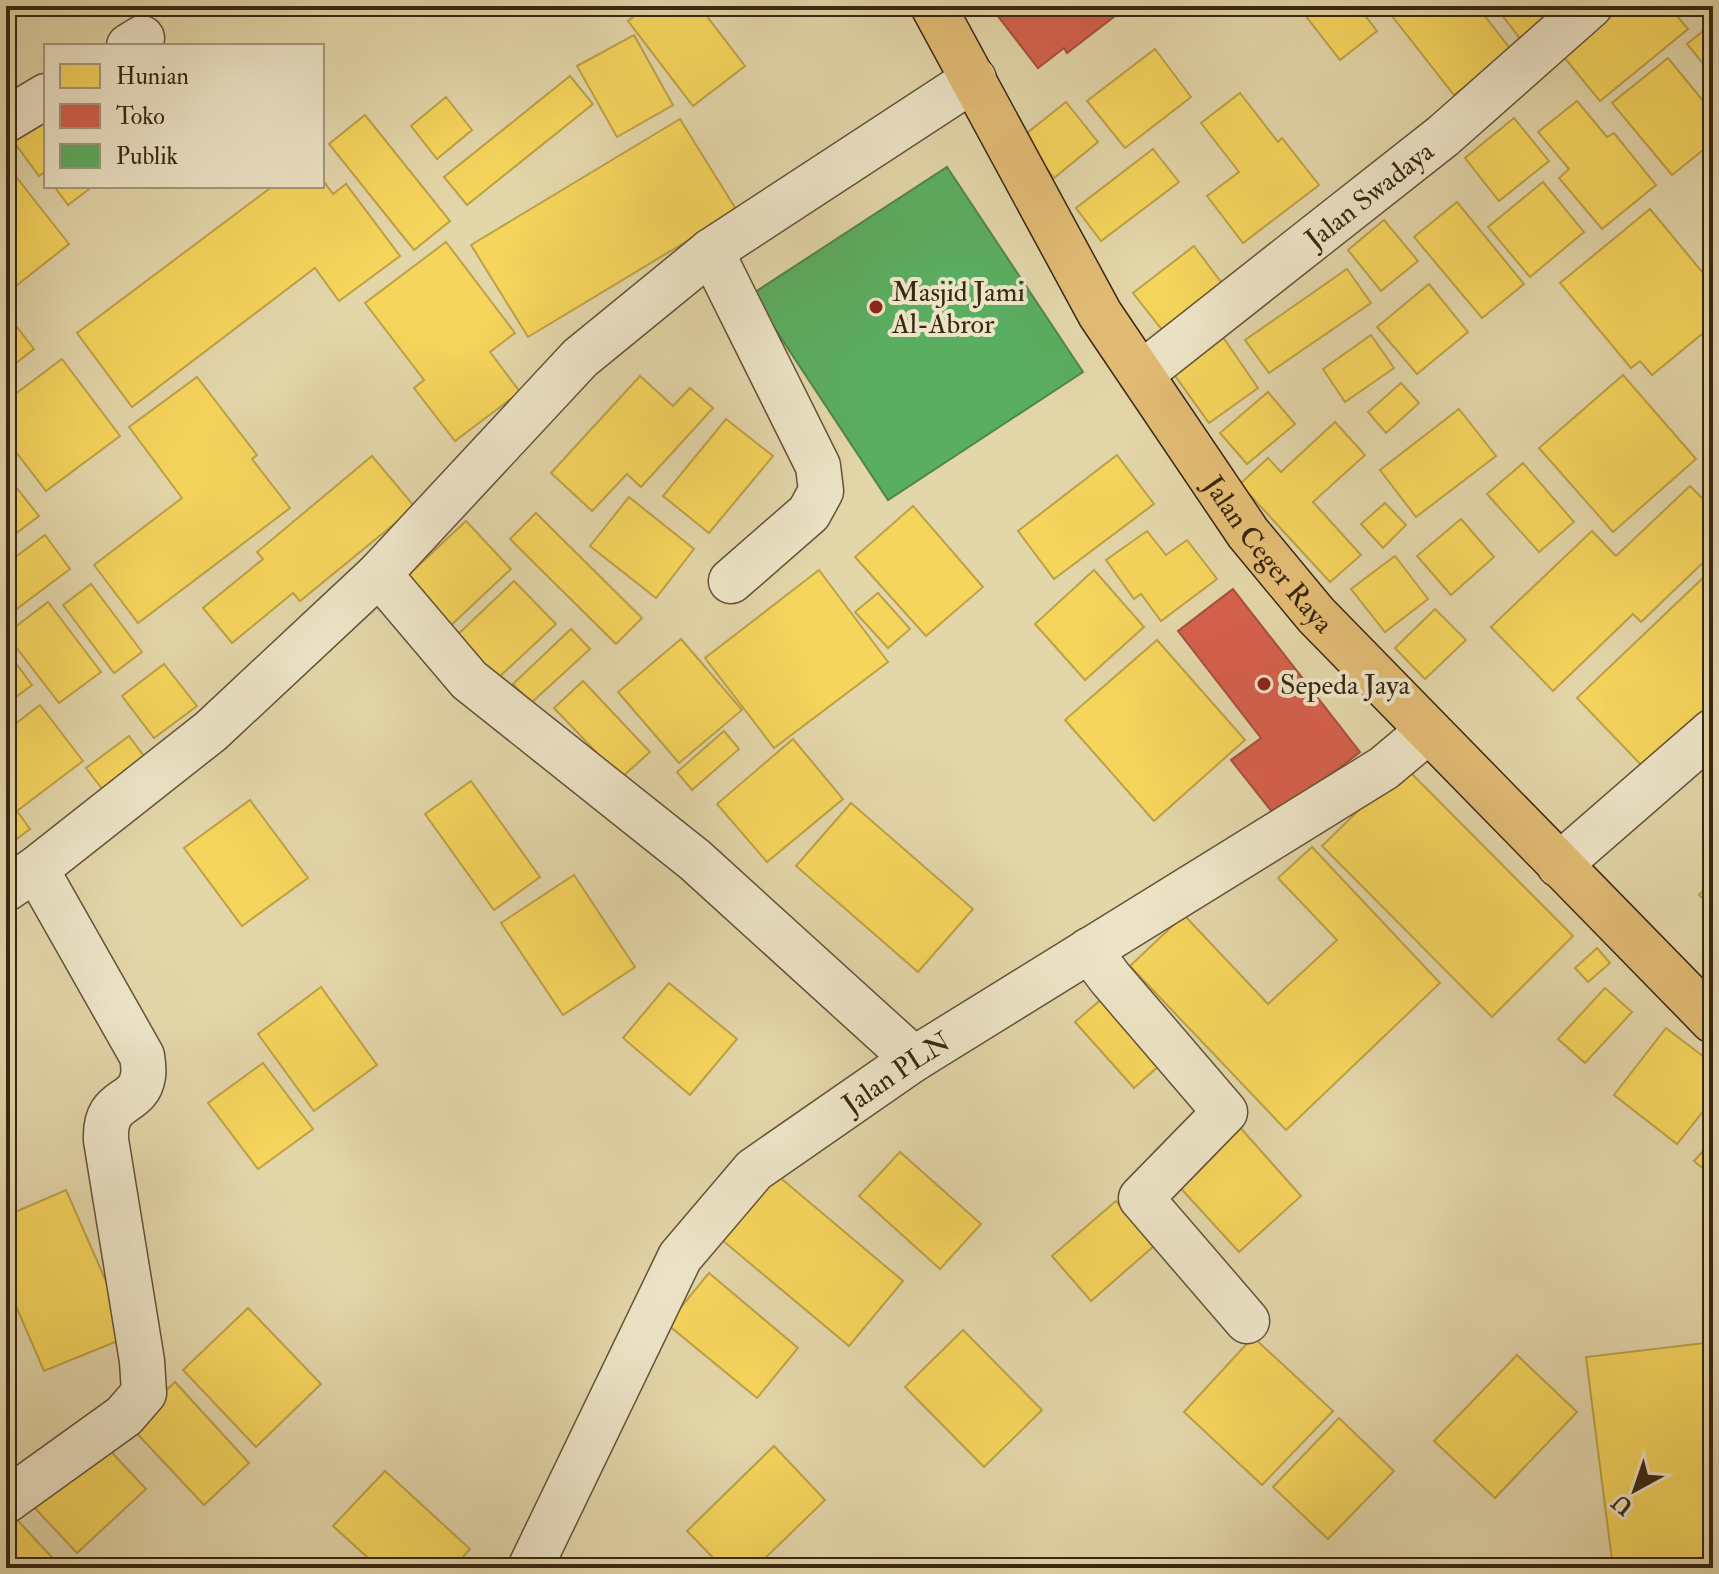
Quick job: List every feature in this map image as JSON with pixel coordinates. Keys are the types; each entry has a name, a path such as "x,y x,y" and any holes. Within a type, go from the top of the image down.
{"main road":[{"name":"Jalan Ceger Raya","path":"933,6 1100,314 1248,533 1316,615 1713,1021"}],"street":[{"name":"Jalan Swadaya","path":"1141,374 1443,136 1590,6"},
{"path":"6,1501 124,1416 144,1393 142,1361 106,1123 115,1107 138,1092 144,1074 142,1056 21,879 211,731 379,574 580,358 711,251 974,79"},
{"path":"6,120 44,97"},
{"path":"711,251 818,466 821,491 809,513 731,581"},
{"path":"379,574 469,680 695,860 914,1059"},
{"name":"Jalan PLN","path":"530,1568 680,1257 754,1170 914,1059 1384,768 1428,731"},
{"path":"1559,865 1713,731"},
{"path":"1089,950 1225,1112 1141,1198 1247,1321"}],"building: Hunian":[{"path":"647,6 699,6 745,66 693,106 628,21"},
{"path":"818,6 835,6 825,14"},
{"path":"1298,6 1358,6 1377,31 1340,60"},
{"path":"1404,6 1477,6 1512,51 1454,95 1392,16"},
{"path":"1495,6 1567,6 1525,45"},
{"path":"1624,6 1669,6 1688,29 1600,101 1563,56"},
{"path":"1713,23 1713,76 1687,44"},
{"path":"634,35 673,105 617,137 577,66"},
{"path":"1155,49 1191,97 1125,148 1087,101"},
{"path":"1668,58 1713,113 1713,142 1672,175 1612,103"},
{"path":"570,76 593,104 467,205 444,177"},
{"path":"1240,93 1278,142 1282,138 1319,185 1243,243 1207,196 1239,172 1201,123"},
{"path":"446,97 472,130 437,159 411,126"},
{"path":"1577,101 1607,137 1614,133 1656,185 1602,229 1559,178 1569,169 1538,132"},
{"path":"1066,102 1098,142 1054,178 1022,137"},
{"path":"44,107 44,174 39,176 8,134"},
{"path":"365,115 450,221 414,250 329,144"},
{"path":"1514,118 1549,161 1499,201 1465,158"},
{"path":"680,119 737,211 528,337 471,245"},
{"path":"1153,149 1179,182 1101,241 1076,208"},
{"path":"6,164 69,244 6,294"},
{"path":"324,182 333,194 346,184 400,256 339,301 315,268 132,407 77,333 270,188 324,188"},
{"path":"1543,182 1584,232 1530,277 1488,227"},
{"path":"55,188 90,188 68,205"},
{"path":"1457,202 1524,284 1482,318 1414,237"},
{"path":"1650,209 1713,285 1713,325 1652,375 1640,361 1631,368 1560,283"},
{"path":"1384,220 1418,261 1381,291 1348,250"},
{"path":"446,242 515,333 490,352 520,392 455,441 414,388 424,380 365,303"},
{"path":"1194,246 1227,290 1167,336 1133,293"},
{"path":"1347,269 1371,303 1269,373 1245,340"},
{"path":"1429,284 1468,332 1417,374 1377,327"},
{"path":"6,313 34,349 6,371"},
{"path":"1216,327 1258,388 1209,423 1166,363"},
{"path":"1371,335 1394,368 1345,402 1323,369"},
{"path":"62,359 120,436 46,491 6,439 6,401"},
{"path":"1623,375 1696,459 1613,532 1539,448"},
{"path":"640,376 673,406 690,388 713,408 641,487 627,474 592,511 551,473"},
{"path":"197,377 257,455 252,459 290,508 138,623 94,565 182,498 129,427"},
{"path":"1401,383 1419,403 1386,433 1368,412"},
{"path":"1268,392 1295,424 1247,464 1220,433"},
{"path":"1459,409 1496,456 1416,517 1380,470"},
{"path":"726,419 773,456 709,533 663,496"},
{"path":"1335,422 1365,455 1313,502 1361,555 1330,582 1240,484 1268,458 1281,472"},
{"path":"1117,455 1154,504 1054,579 1018,531"},
{"path":"372,456 415,507 300,601 293,593 232,643 203,608 263,559 257,552"},
{"path":"1523,463 1574,522 1539,552 1487,494"},
{"path":"6,478 39,516 6,541"},
{"path":"1690,486 1713,509 1713,553 1641,622 1633,614 1553,691 1491,627 1592,531 1616,556"},
{"path":"629,497 694,549 656,598 590,546"},
{"path":"1385,503 1406,525 1383,548 1361,524"},
{"path":"913,506 983,587 926,636 855,557"},
{"path":"536,513 642,618 616,644 510,539"},
{"path":"1461,519 1494,557 1451,595 1417,556"},
{"path":"466,521 511,569 447,629 402,581"},
{"path":"1147,531 1166,555 1187,540 1217,579 1161,621 1141,594 1134,599 1106,560"},
{"path":"45,535 70,569 6,617 6,564"},
{"path":"1395,556 1428,599 1385,632 1351,589"},
{"path":"819,570 888,662 774,748 705,658"},
{"path":"1094,570 1144,627 1085,680 1035,624"},
{"path":"1703,578 1713,588 1713,704 1645,769 1577,698"},
{"path":"514,581 556,624 496,680 455,637"},
{"path":"91,584 142,652 114,673 63,605"},
{"path":"878,593 910,629 888,648 855,612"},
{"path":"48,602 101,672 59,703 6,634"},
{"path":"1435,609 1466,640 1425,679 1395,648"},
{"path":"571,629 590,649 531,703 513,684"},
{"path":"681,639 742,710 679,763 618,692"},
{"path":"1157,640 1245,740 1154,821 1065,720"},
{"path":"6,650 32,685 12,700 6,692"},
{"path":"164,664 197,706 154,738 122,696"},
{"path":"583,681 650,752 621,778 554,708"},
{"path":"40,705 83,761 17,811 30,829 6,847 6,731"},
{"path":"724,731 739,749 692,790 677,772"},
{"path":"129,736 152,767 110,799 86,768"},
{"path":"793,739 843,799 767,862 717,804"},
{"path":"1404,766 1573,936 1492,1017 1322,846"},
{"path":"471,781 540,877 494,910 425,814"},
{"path":"250,800 308,878 242,926 184,848"},
{"path":"851,803 973,909 918,972 796,866"},
{"path":"1312,847 1440,983 1286,1130 1130,966 1184,915 1268,1004 1337,940 1278,878"},
{"path":"574,875 635,967 563,1015 501,923"},
{"path":"1713,880 1713,908 1699,895"},
{"path":"1597,948 1610,963 1588,982 1575,968"},
{"path":"669,983 737,1039 690,1095 623,1038"},
{"path":"321,987 377,1065 314,1111 258,1034"},
{"path":"1605,988 1632,1012 1585,1063 1558,1039"},
{"path":"1112,990 1170,1056 1134,1088 1075,1022"},
{"path":"1666,1028 1713,1064 1713,1099 1677,1144 1614,1095"},
{"path":"263,1063 313,1129 258,1169 208,1103"},
{"path":"1237,1124 1301,1196 1239,1252 1175,1182"},
{"path":"1713,1140 1713,1177 1694,1161"},
{"path":"900,1152 981,1224 940,1269 859,1196"},
{"path":"777,1175 903,1281 849,1346 722,1240"},
{"path":"66,1190 130,1336 44,1371 6,1283 6,1216"},
{"path":"1116,1201 1154,1246 1091,1301 1052,1256"},
{"path":"709,1273 798,1348 757,1398 667,1324"},
{"path":"248,1308 321,1384 256,1447 183,1370"},
{"path":"963,1330 1042,1410 984,1467 905,1387"},
{"path":"1253,1337 1333,1411 1262,1485 1184,1412"},
{"path":"1713,1342 1713,1568 1613,1568 1586,1357"},
{"path":"1517,1355 1577,1412 1495,1498 1434,1441"},
{"path":"175,1382 249,1463 204,1505 129,1425"},
{"path":"1339,1418 1394,1471 1328,1539 1273,1487"},
{"path":"102,1442 146,1489 77,1553 32,1505"},
{"path":"774,1446 825,1500 755,1568 723,1568 687,1531"},
{"path":"385,1471 470,1549 453,1568 379,1568 333,1526"},
{"path":"6,1508 62,1568 6,1568"}],"building: Toko":[{"path":"990,6 1128,6 1067,53 1064,48 1038,68"},
{"name":"Sepeda Jaya","path":"1233,589 1360,752 1276,817 1231,760 1261,738 1178,631"}],"building: Publik":[{"path":"947,167 1083,372 888,500 752,294"}],"place":[{"name":"Masjid Jami Al-Abror","path":"876,307"},
{"name":"Sepeda Jaya","path":"1264,684"}]}
